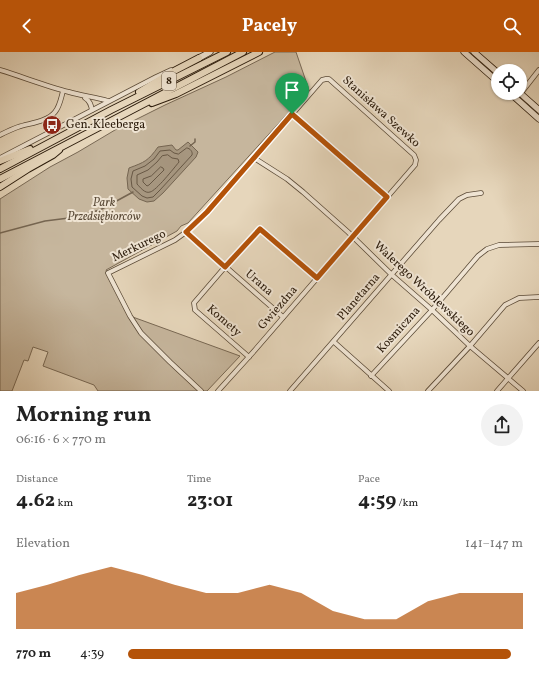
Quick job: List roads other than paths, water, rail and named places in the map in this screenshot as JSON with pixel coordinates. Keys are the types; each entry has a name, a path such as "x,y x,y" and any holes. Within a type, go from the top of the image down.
{"highway":[{"name":"8","path":"0,169 111,110 227,52"},
{"name":"8","path":"0,178 242,52"},
{"path":"131,110 176,94 259,52"},
{"path":"111,110 174,71 199,58"},
{"path":"0,162 58,139"},
{"path":"0,187 28,169 53,156 65,145"}],"main road":[{"path":"199,58 210,52"},
{"path":"464,52 491,76"},
{"path":"474,52 491,67"},
{"path":"478,64 483,60"},
{"path":"527,99 539,110"},
{"path":"518,100 539,119"}],"street":[{"path":"0,158 156,76 199,58"},
{"path":"0,70 63,91 108,101"},
{"path":"527,85 539,70"},
{"name":"Merkurego","path":"201,391 141,333 130,316 108,273 175,240 186,232 207,212 322,80 326,79"},
{"name":"Stanisława Szewko","path":"326,79 331,81 414,155 416,160 415,165 353,237"},
{"path":"0,135 50,116 57,110 63,91"},
{"path":"83,96 91,103 92,110"},
{"path":"292,114 387,197"},
{"name":"Walerego Wróblewskiego","path":"254,158 287,179 353,237 392,275 470,346 523,391"},
{"name":"Planetarna","path":"290,391 459,199 467,195 482,193"},
{"name":"Komety","path":"249,357 195,310 194,303 260,229 317,278"},
{"name":"Urana","path":"186,232 283,317"},
{"name":"Gwiezdna","path":"218,391 353,237"},
{"name":"Kosmiczna","path":"371,376 432,310 478,256 487,249 499,245 539,244"},
{"path":"428,391 470,346 505,305 519,298 539,297"},
{"path":"334,342 389,391"},
{"path":"497,391 539,343"}],"water":[{"path":"188,142 198,152 196,157 154,201 147,202 139,199 128,189 127,178 129,168 146,160 158,147 172,145 176,150 178,150"}],"waterway":[{"path":"190,146 195,142 195,139"},
{"path":"0,233 45,221 69,218 100,210 133,192"}],"place":[{"name":"Gen. Kleeberga","path":"52,125"}],"park label":[{"name":"Park Przedsiębiorców","path":"104,210"}]}
